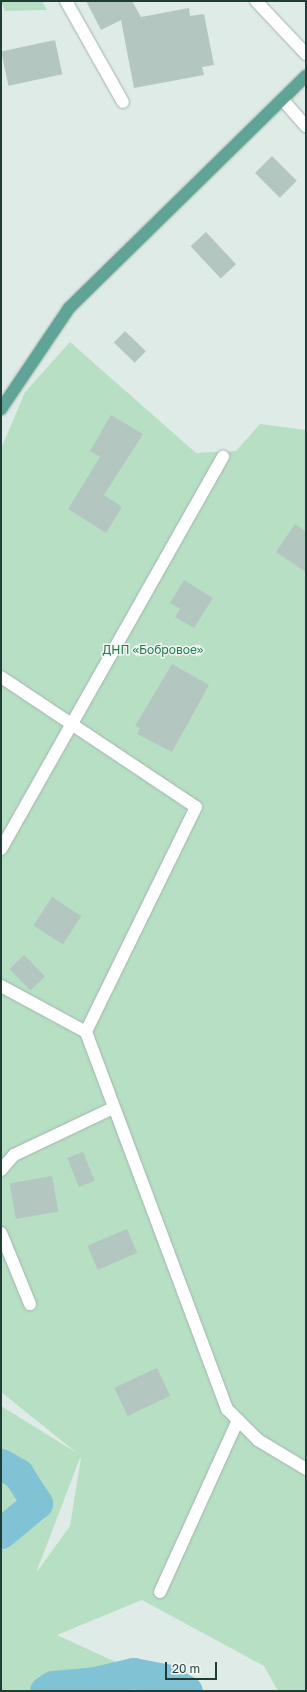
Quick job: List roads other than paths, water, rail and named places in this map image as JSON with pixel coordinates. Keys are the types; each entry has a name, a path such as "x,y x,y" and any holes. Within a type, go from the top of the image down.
{"main road":[{"path":"1,409 69,308 306,76"}],"street":[{"path":"66,1 124,102"},
{"path":"256,1 306,54"},
{"path":"283,100 306,126"},
{"path":"1,849 70,724 223,456"},
{"path":"1,677 196,807 86,1032"},
{"path":"1,988 86,1032 113,1108 227,1409 258,1440 306,1469"},
{"path":"1,1170 14,1155 113,1108"},
{"path":"1,1233 30,1304"},
{"path":"160,1592 238,1420"}],"waterway":[{"path":"1,1464 18,1474 37,1503 1,1533"},
{"path":"45,1691 53,1686 90,1683 133,1673 165,1679 187,1691"}],"park label":[{"name":"ДНП «Бобровое»","path":"153,650"}]}
